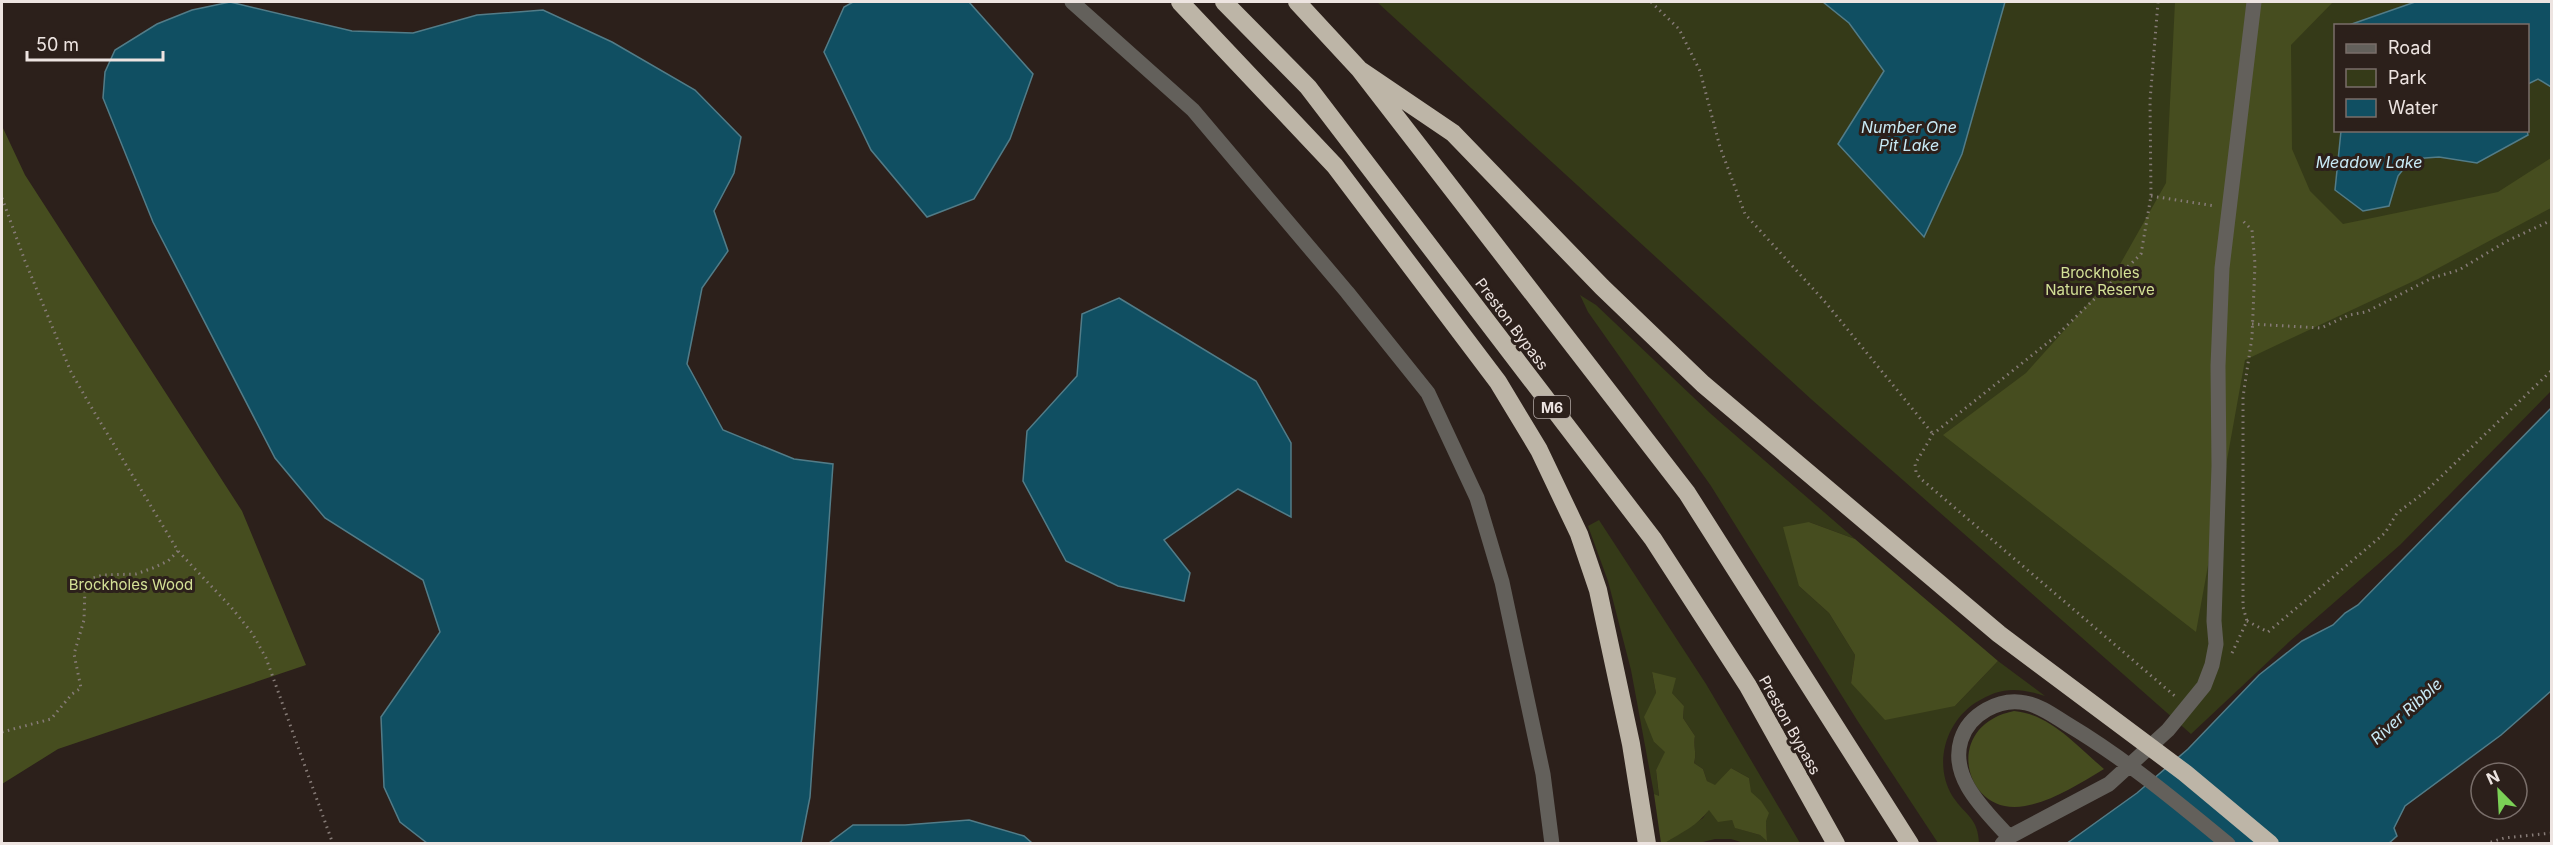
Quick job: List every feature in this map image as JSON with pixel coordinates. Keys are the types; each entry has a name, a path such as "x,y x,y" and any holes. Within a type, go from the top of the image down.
{"highway":[{"path":"1180,2 1335,166 1498,382 1539,450 1579,534 1598,590 1629,733 1647,843"},
{"name":"Preston Bypass","path":"1224,2 1308,87 1653,539 1748,687 1836,843"},
{"path":"1297,2 1360,70 1687,493 1910,843"},
{"path":"1360,70 1453,133 1602,287 1711,391 1999,634 2123,726 2270,843"}],"lane":[{"path":"1072,2 1193,110 1347,292 1428,393 1476,498 1502,582 1543,774 1552,843"},
{"path":"2228,843 2100,744 2041,708 2028,703 2005,703 1973,719 1966,728 1959,746 1960,771 1978,802 2006,840 2109,784 2168,730 2204,686 2212,665 2216,644 2214,621 2219,466 2218,366 2222,268 2254,2"}],"path":[{"path":"1651,2 1679,29 1700,71 1720,147 1745,214 1826,303 1933,434"},
{"path":"2158,2 2150,101 2151,196 2141,254 2055,337 1933,434 1915,464 1920,478 2188,707"},
{"path":"2,198 25,261 71,372 178,550 231,607 266,658 333,843"},
{"path":"2252,324 2321,328 2349,315 2366,312 2432,278 2459,270 2507,241 2552,220"},
{"path":"2247,621 2268,632 2385,533 2397,513 2426,492 2552,370"},
{"path":"2,732 51,719 72,693 81,688 74,654 84,620 85,587 93,578 114,573 136,574 168,561 178,550"},
{"path":"2485,843 2504,838 2552,833"}],"green space":[{"name":"Brockholes Nature Reserve","path":"1377,2 2551,2 2551,391 2400,545 2290,641 2191,734 1811,399"},
{"path":"2175,2 2333,2 2291,45 2292,149 2310,191 2343,224 2498,192 2551,158 2551,208 2418,279 2245,360 2196,632 1943,435 2026,373 2114,275 2166,183"},
{"name":"Brockholes Wood","path":"2,126 25,175 242,511 306,665 58,749 2,784"},
{"path":"1580,295 1596,305 1711,414 1855,539 1809,522 1799,586 1829,613 1855,655 1851,683 1955,706 1998,661 2045,696 2017,690 1993,694 1965,711 1950,733 1943,758 1947,785 1953,797 1974,822 1979,843 1938,843 1857,720 1711,486 1588,312"},
{"path":"1599,520 1706,684 1800,843 1744,843 1731,839 1715,839 1699,843 1665,843 1703,818 1709,809 1732,820 1736,828 1760,835 1767,840 1763,808 1750,792 1749,778 1731,768 1715,786 1707,781 1703,769 1694,763 1695,736 1683,718 1684,706 1652,672 1656,693 1654,742 1666,752 1656,770 1659,797 1654,794 1631,670 1608,581 1588,526"},
{"path":"1809,522 1855,539 1998,661 1955,706 1885,720 1851,683 1855,655 1829,613 1799,586 1783,527"},
{"path":"1652,672 1676,678 1672,693 1684,706 1683,718 1695,736 1694,763 1703,769 1707,781 1715,785 1731,768 1749,778 1751,792 1769,813 1766,821 1767,841 1760,835 1735,828 1732,820 1718,822 1709,810 1689,828 1665,843 1661,843 1654,794 1659,796 1656,770 1665,752 1654,742 1644,717 1656,693"},
{"path":"2014,711 2039,718 2062,732 2104,769 2066,791 2035,804 2004,806 1988,798 1976,785 1969,769 1969,751 1976,734 1991,720"}],"water":[{"path":"230,2 352,31 413,33 477,15 543,10 612,42 695,90 741,137 734,173 714,211 728,251 702,288 687,364 723,430 794,459 833,464 810,797 801,843 427,843 400,822 384,787 381,717 440,632 423,580 325,518 275,458 153,222 103,98 105,72 115,50 157,24 192,10"},
{"path":"853,2 969,2 1033,74 1010,139 974,199 927,217 871,150 824,52 844,7"},
{"name":"Number One Pit Lake","path":"1823,2 2005,2 1962,154 1924,237 1838,144 1884,71 1849,23"},
{"path":"2415,2 2551,2 2551,87 2538,79 2529,84 2529,24 2352,24"},
{"name":"Meadow Lake","path":"2341,132 2527,132 2528,135 2477,163 2439,157 2411,159 2398,176 2389,206 2363,211 2335,190"},
{"path":"1119,298 1256,381 1291,443 1291,517 1238,489 1164,540 1190,573 1184,601 1118,586 1066,561 1023,481 1027,431 1077,376 1082,314"},
{"name":"River Ribble","path":"2551,408 2551,691 2501,735 2405,806 2394,828 2397,836 2388,844 2066,844 2137,793 2188,749 2259,675 2302,641 2333,625 2345,613 2358,605"},
{"path":"969,820 1024,836 1032,843 829,843 853,825 905,825"}]}
